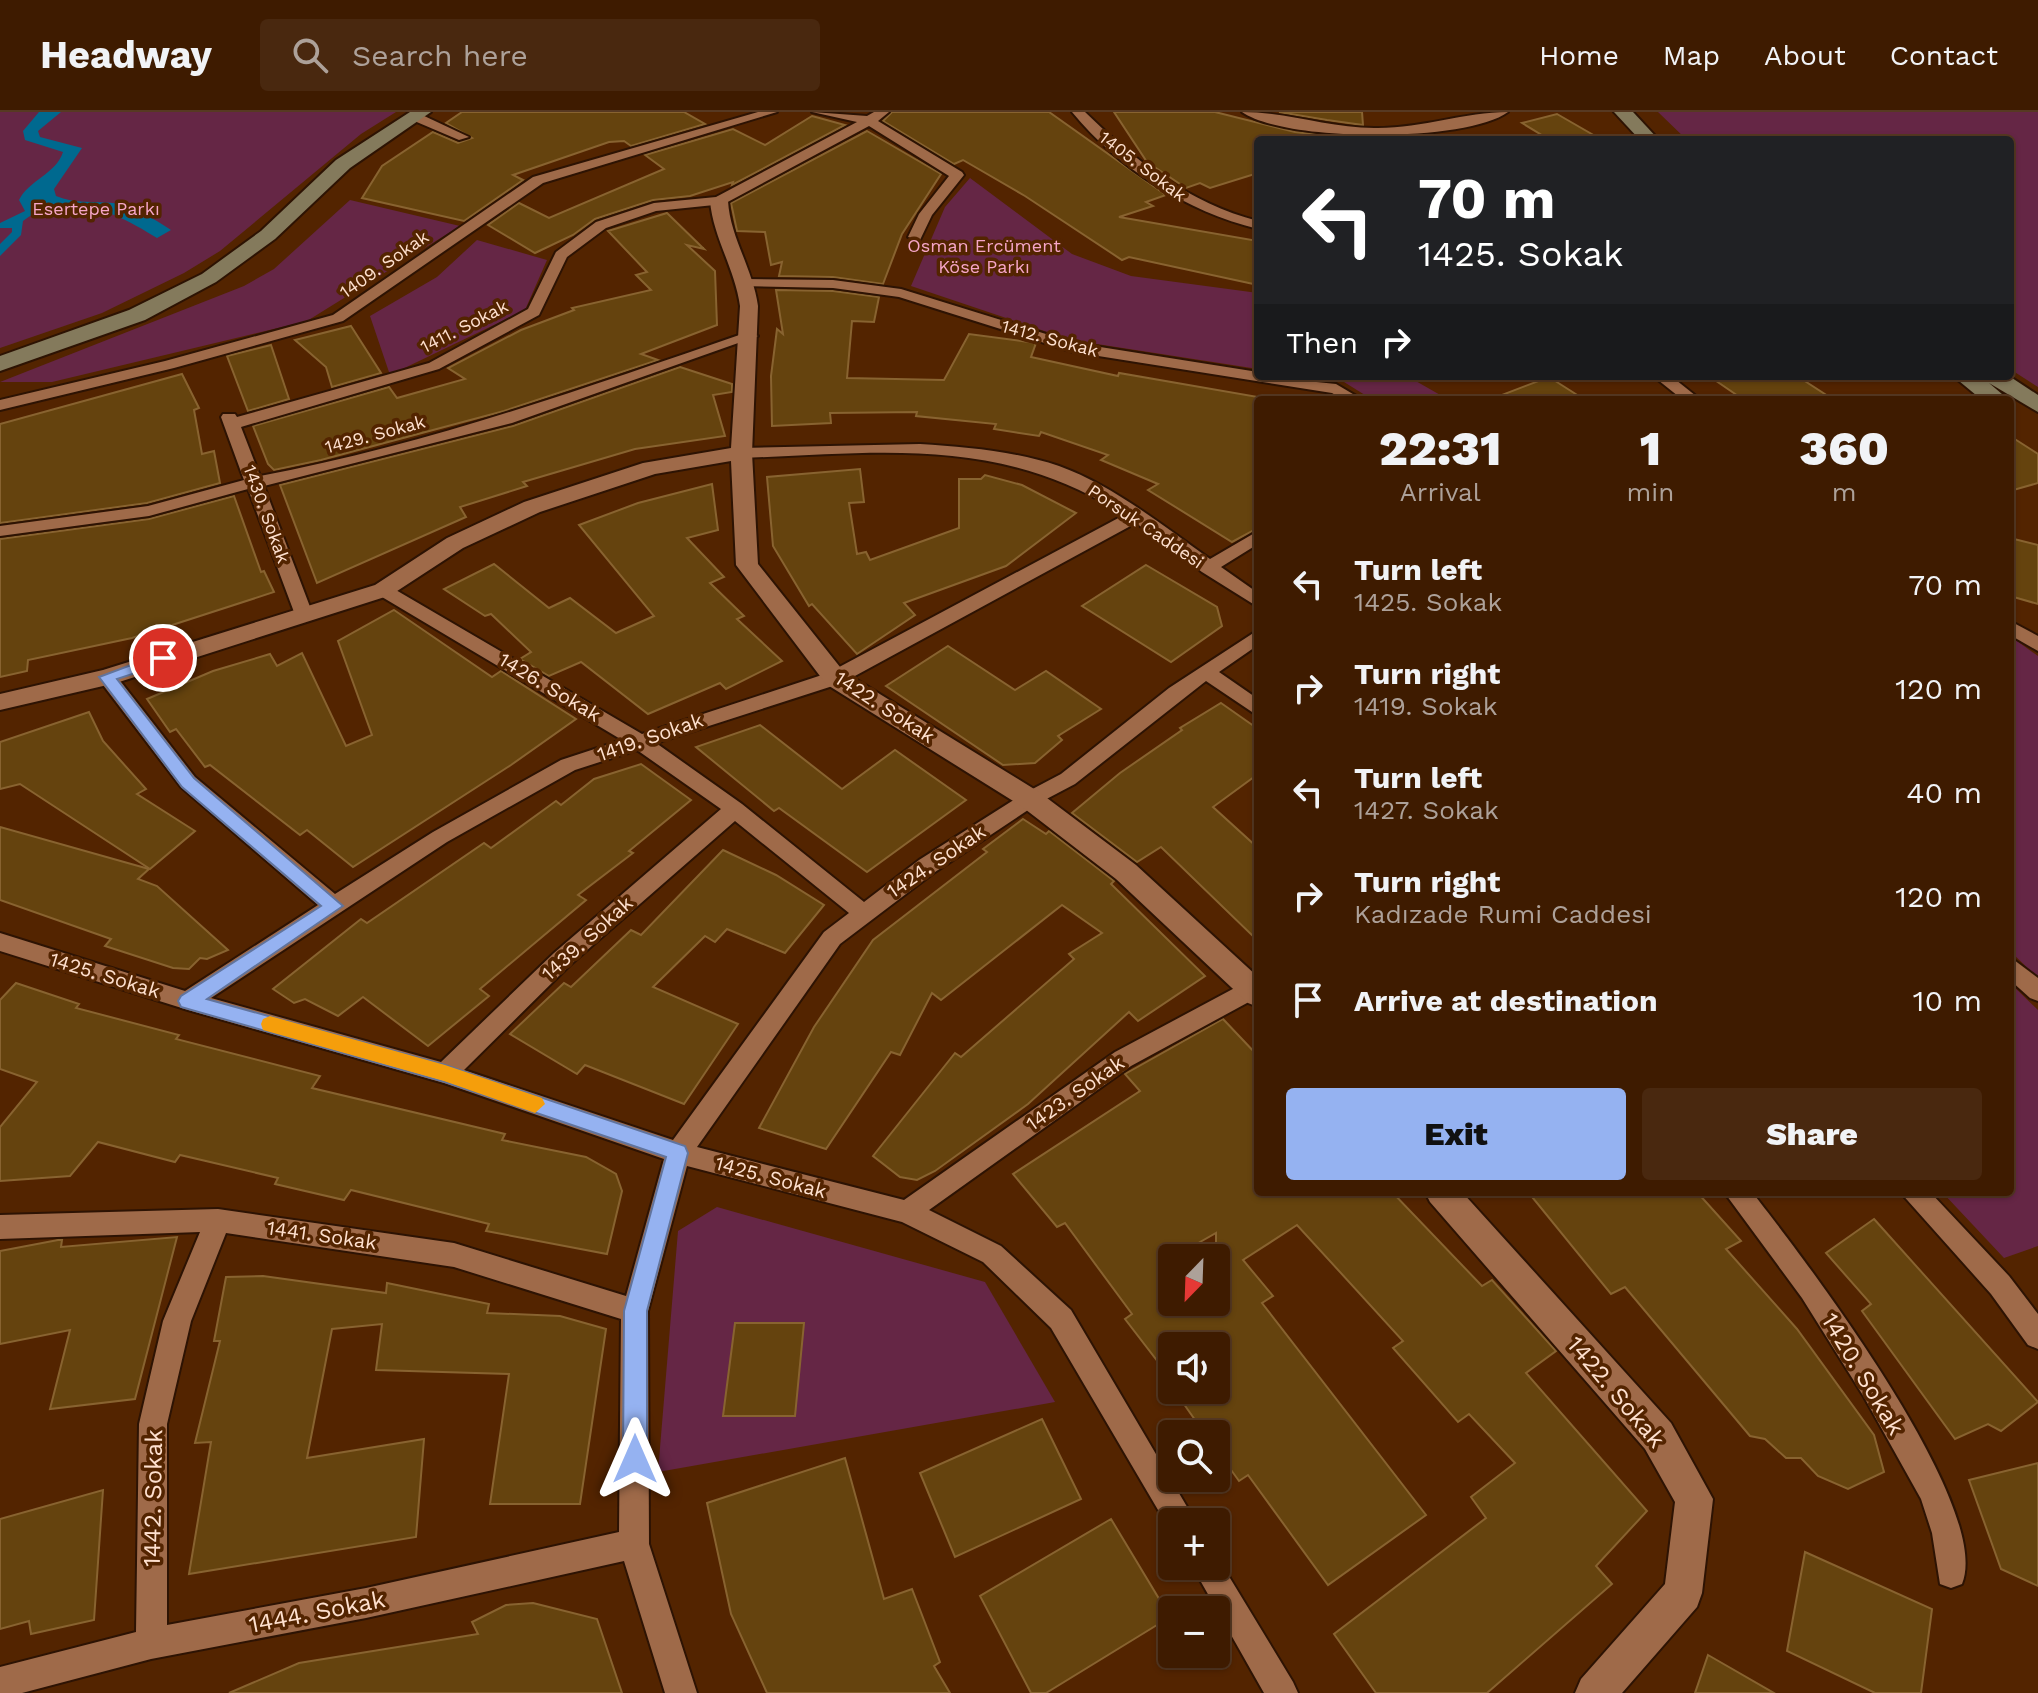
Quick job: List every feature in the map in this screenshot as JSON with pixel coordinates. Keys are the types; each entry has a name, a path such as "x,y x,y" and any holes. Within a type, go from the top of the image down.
{"main road":[{"path":"1623,112 1658,135"},
{"path":"1650,112 1658,135"},
{"path":"0,364 137,315 209,278 268,235 343,164 419,114"},
{"path":"1970,380 1992,396"},
{"path":"1999,380 2038,405"},
{"path":"2014,412 2038,429"}],"street":[{"name":"1409. Sokak","path":"0,405 169,365 338,318 516,192 538,180 771,112"},
{"path":"818,112 868,120 957,175 926,214 915,237"},
{"path":"719,201 820,150 883,112"},
{"name":"1405. Sokak","path":"1078,112 1179,195 1208,212 1254,224"},
{"path":"1248,112 1294,124 1351,132 1409,132 1455,127 1502,112"},
{"path":"419,114 463,137"},
{"name":"1422. Sokak","path":"719,201 720,216 746,283 750,336 741,453 747,565 835,678 1030,799 1126,872 1254,991"},
{"name":"1411. Sokak","path":"230,421 434,366 534,312 561,255 601,225 654,207 719,201"},
{"name":"1412. Sokak","path":"746,283 833,284 901,293 1073,347 1254,376"},
{"name":"1429. Sokak","path":"0,531 149,511 256,482 309,472 506,420 750,336"},
{"name":"1412. Sokak","path":"1280,380 1336,389 1348,396"},
{"path":"1666,380 1688,396"},
{"name":"1430. Sokak","path":"230,421 256,482 303,612"},
{"name":"Porsuk Caddesi","path":"741,453 939,448 1046,469 1090,486 1254,598"},
{"path":"0,702 107,677 303,612 383,590 455,543 532,507 651,468 741,453"},
{"name":"1419. Sokak","path":"188,1001 440,837 568,765 835,678 1134,517"},
{"path":"1208,568 1254,539"},
{"name":"1426. Sokak","path":"383,590 637,740 735,809 862,912"},
{"path":"2014,630 2038,645"},
{"name":"1424. Sokak","path":"678,1153 832,938 862,912 1030,799 1068,779 1254,639"},
{"path":"1207,673 1254,706"},
{"path":"107,677 188,782 334,906"},
{"name":"1439. Sokak","path":"445,1073 562,959 735,809"},
{"name":"1425. Sokak","path":"0,942 188,1001 445,1073 678,1153 907,1212 992,1254 1061,1319 1173,1508"},
{"path":"2014,970 2038,992"},
{"name":"1423. Sokak","path":"907,1212 1123,1059 1254,993"},
{"path":"678,1153 635,1311 634,1544 681,1693"},
{"name":"1422. Sokak","path":"1445,1196 1658,1436 1694,1499 1683,1593 1595,1693"},
{"name":"1420. Sokak","path":"1740,1196 1811,1289 1874,1388 1933,1492 1947,1533 1951,1573"},
{"path":"1917,1196 2000,1285 2038,1336"},
{"name":"1441. Sokak","path":"0,1227 218,1220 454,1255 635,1311"},
{"name":"1442. Sokak","path":"151,1643 153,1424 177,1321 218,1220"},
{"name":"1444. Sokak","path":"0,1683 151,1643 366,1603 634,1544"},
{"path":"1215,1580 1282,1693"}],"green space":[{"name":"Esertepe Parkı","path":"0,112 396,112 361,134 220,251 184,273 102,313 0,348"},
{"path":"1658,112 2038,112 2038,387 2014,372 2014,136 1683,136"},
{"name":"Osman Ercüment Köse Parkı","path":"970,178 1072,254 1131,276 1254,292 1254,368 1071,340 911,286 945,207"},
{"path":"350,200 460,226 307,321 52,382 0,382 244,286 274,269"},
{"path":"477,240 547,260 525,310 390,375 370,316 437,277"},
{"path":"1330,380 1414,380 1442,396 1367,396 1344,382"},
{"path":"2014,639 2038,656 2038,978 2014,955"},
{"path":"2014,987 2038,1010 2038,1246 2004,1258 1946,1196 2014,1196"},
{"path":"717,1207 985,1282 1055,1402 658,1472 678,1231"}],"water":[{"path":"39,112 61,112 38,131 40,137 82,148 54,189 56,196 129,207 171,230 157,238 125,220 91,207 56,206 39,211 23,221 21,235 0,256 0,244 12,228 0,228 0,223 25,211 19,200 23,193 55,166 63,152 25,140 23,131"}],"building":[{"path":"462,112 684,112 705,124 631,146 624,141 609,142 513,175 523,180 464,221 362,198 382,166 433,132 458,143 472,138 446,123"},
{"path":"892,112 1049,112 1166,195 1146,202 1153,206 1119,217 1254,240 1254,284 1129,257 1122,260 1025,196 963,160 954,164 883,121"},
{"path":"1114,112 1215,112 1295,132 1329,136 1254,136 1254,174 1210,188 1200,183 1186,188 1147,162"},
{"path":"1279,112 1362,112 1363,125 1327,120"},
{"path":"1557,114 1595,136 1543,136 1522,123"},
{"path":"812,116 845,125 732,185 733,182 690,196 653,200 595,219 573,235 535,253 488,225 519,203 549,218 664,169 645,155 733,129 765,145"},
{"path":"867,131 941,174 902,234 883,284 833,277 779,276 782,262 771,265 765,232 737,231 731,203"},
{"path":"667,213 704,249 687,245 715,271 717,325 641,354 658,360 504,411 321,460 274,470 268,464 253,426 389,387 397,398 465,379 448,368 521,330 574,310 572,308 651,290 636,275 647,272 608,231"},
{"path":"776,290 833,291 879,297 874,322 852,321 847,378 944,380 969,334 1036,343 1031,357 1118,376 1119,373 1254,396 1254,530 1232,542 1148,490 1158,484 1101,460 1108,455 1041,432 1039,436 994,429 996,424 916,416 917,412 830,413 831,423 772,426 771,376 777,329 783,334"},
{"path":"351,326 381,373 332,387 326,367 295,340"},
{"path":"271,345 289,399 248,411 227,356"},
{"path":"680,367 732,384 732,392 713,395 725,436 635,449 523,482 527,486 460,507 466,517 317,583 280,485 513,426"},
{"path":"182,374 199,408 194,410 202,454 214,451 220,483 147,503 0,523 0,424"},
{"path":"1541,380 1554,380 1579,396 1499,396"},
{"path":"1715,380 1803,380 1828,396 1738,396"},
{"path":"2014,439 2038,454 2038,483 2014,490"},
{"path":"860,469 864,502 849,503 857,554 866,552 870,560 959,528 959,479 981,479 985,475 1022,485 1076,513 1006,566 904,603 915,615 857,654 812,604 809,606 773,546 767,477"},
{"path":"712,484 718,530 687,538 724,577 710,583 744,616 737,619 782,661 726,689 720,683 648,714 581,662 549,676 520,659 531,652 491,614 485,616 444,589 494,564 549,608 570,598 616,633 654,616 579,525 638,503"},
{"path":"234,496 261,572 264,571 274,592 132,638 28,660 27,671 0,677 0,539 149,519"},
{"path":"2014,539 2038,545 2038,604 2014,597"},
{"path":"1146,565 1217,607 1222,626 1171,662 1082,606"},
{"path":"394,610 492,677 501,671 576,719 353,867 307,830 300,835 210,765 205,767 176,729 170,732 147,699 213,671 270,654 277,666 302,653 346,746 372,735 338,641"},
{"path":"948,646 1015,690 1046,671 1101,709 1058,736 1062,740 1035,763 1003,765 886,686"},
{"path":"1221,703 1254,726 1254,777 1213,807 1254,844 1254,937 1161,847 1137,862 1072,813 1120,773 1182,730 1180,728"},
{"path":"89,712 103,741 146,789 137,794 195,831 150,869 20,784 0,789 0,742"},
{"path":"760,725 842,789 895,750 966,800 867,872 779,808 774,811 696,747"},
{"path":"641,764 691,800 629,851 633,853 578,895 586,900 480,989 489,996 428,1046 363,997 338,1016 305,999 294,1003 273,989 361,919 367,923 484,843 491,848 556,801 561,805 594,779"},
{"path":"1023,819 1046,834 1049,831 1114,881 1111,884 1205,976 1138,1021 1129,1012 1028,1104 935,1171 917,1180 900,1177 873,1156 955,1053 961,1057 1074,959 1069,954 1102,933 1062,905 941,1000 932,993 900,1055 891,1052 826,1149 759,1128 814,1027 873,940 987,852 983,849"},
{"path":"0,827 149,869 138,879 157,886 228,950 207,959 200,958 189,969 173,968 105,946 111,939 0,900"},
{"path":"723,850 776,875 824,905 785,953 727,929 715,942 705,936 653,987 738,1024 684,1104 585,1065 577,1074 510,1034 564,983 571,987 631,930 641,935"},
{"path":"16,983 79,1004 76,1008 179,1035 176,1039 320,1076 312,1088 505,1134 502,1140 586,1157 616,1174 622,1191 607,1254 486,1231 489,1224 351,1190 344,1200 275,1184 278,1178 180,1155 175,1162 98,1142 70,1176 0,1181 0,1127 37,1082 0,1069 0,1000"},
{"path":"1223,1019 1254,1052 1254,1196 1396,1196 1482,1286 1492,1280 1556,1351 1526,1373 1647,1511 1596,1566 1612,1584 1487,1693 1376,1693 1334,1634 1486,1518 1471,1497 1515,1463 1469,1414 1458,1422 1393,1348 1403,1341 1297,1225 1243,1260 1273,1296 1262,1303 1426,1515 1328,1585 1248,1475 1239,1481 1230,1468 1230,1420 1195,1420 1184,1404 1230,1404 1230,1332 1158,1332 1158,1362 1125,1319 1132,1314 1065,1223 1057,1227 1013,1174 1140,1091 1125,1074"},
{"path":"1531,1196 1701,1196 1741,1241 1726,1249 1797,1329 1874,1435 1884,1472 1848,1489 1818,1476 1801,1458 1786,1458 1765,1439 1750,1436 1625,1287 1611,1294"},
{"path":"1874,1219 2038,1402 2001,1431 1988,1424 1955,1439 1862,1311 1871,1304 1826,1253"},
{"path":"177,1237 135,1399 50,1409 70,1330 0,1344 0,1251 58,1240 62,1240 61,1247"},
{"path":"263,1276 386,1293 387,1283 489,1304 487,1313 560,1316 606,1329 580,1504 490,1504 509,1374 376,1370 382,1324 332,1329 307,1458 424,1439 416,1537 189,1574 211,1442 195,1443 220,1341 214,1341 226,1277"},
{"path":"735,1323 804,1323 795,1416 723,1416"},
{"path":"1042,1419 1081,1499 955,1557 920,1473"},
{"path":"845,1458 884,1599 912,1589 940,1662 934,1666 950,1693 767,1693 731,1614 707,1503"},
{"path":"2038,1463 2038,1586 2001,1569 1969,1480"},
{"path":"103,1490 94,1620 31,1634 29,1621 0,1629 0,1519"},
{"path":"1111,1519 1158,1597 1158,1624 1046,1693 1031,1693 980,1596"},
{"path":"1805,1552 1932,1609 1921,1693 1875,1693 1787,1651"},
{"path":"533,1603 597,1619 622,1693 229,1693 299,1663 478,1634 472,1622 506,1605"},
{"path":"1708,1655 1774,1693 1695,1693"}],"slow traffic":[{"path":"270,1024 445,1073 535,1104"}],"route":[{"path":"163,658 107,677 188,782 334,906 188,1001 445,1073 678,1153 635,1311 635,1459"}]}
